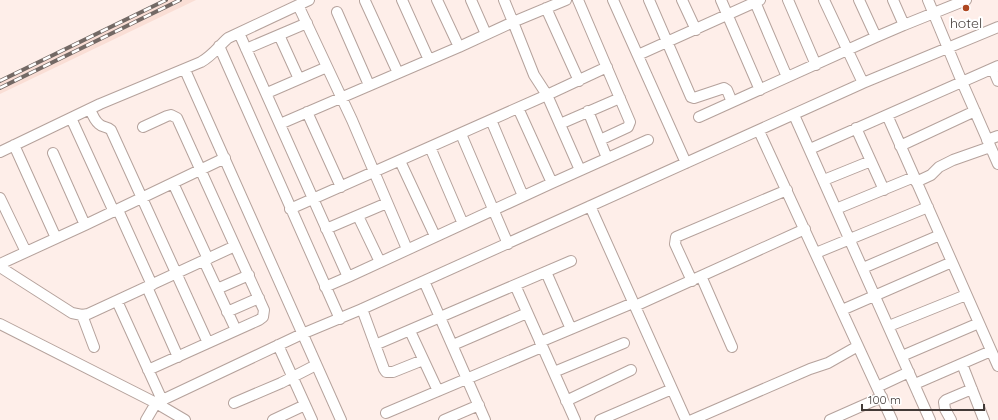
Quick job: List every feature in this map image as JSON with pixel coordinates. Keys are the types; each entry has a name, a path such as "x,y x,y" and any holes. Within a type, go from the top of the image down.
{"street":[{"path":"0,152 90,109 185,70 204,60 228,38 309,0"},
{"path":"402,0 429,60"},
{"path":"437,0 459,47"},
{"path":"471,0 486,34"},
{"path":"504,0 534,75 547,95 580,170"},
{"path":"280,124 566,0"},
{"path":"578,0 630,122 630,126 600,140"},
{"path":"613,0 686,163"},
{"path":"648,0 690,97 694,98 724,88 727,90 732,102"},
{"path":"682,0 696,30"},
{"path":"721,0 760,90"},
{"path":"788,0 816,65"},
{"path":"824,0 863,83"},
{"path":"859,0 876,37"},
{"path":"893,0 904,25"},
{"path":"928,0 947,48 998,164"},
{"path":"365,1 398,73"},
{"path":"638,55 696,30 757,1 787,77"},
{"path":"699,117 876,37 963,1"},
{"path":"298,5 352,120 407,249"},
{"path":"546,8 579,81"},
{"path":"337,12 369,85"},
{"path":"246,49 307,23"},
{"path":"146,420 159,402 278,345 508,244 863,83 998,26"},
{"path":"239,33 348,277"},
{"path":"279,35 299,79"},
{"path":"219,46 340,319"},
{"path":"267,94 327,67"},
{"path":"290,209 461,134 607,67"},
{"path":"810,149 995,68 998,81"},
{"path":"185,70 341,420"},
{"path":"560,124 620,98"},
{"path":"518,108 552,182"},
{"path":"90,109 97,123 100,126 107,127 111,130 208,343"},
{"path":"588,111 607,158"},
{"path":"900,146 974,111"},
{"path":"307,112 341,187"},
{"path":"887,114 966,295 993,348 998,366"},
{"path":"794,115 930,420"},
{"path":"143,127 168,116 174,116 177,118 264,310 263,317 148,370"},
{"path":"71,118 150,286 178,356"},
{"path":"491,120 523,196"},
{"path":"856,128 884,190"},
{"path":"759,131 892,420"},
{"path":"461,134 508,244"},
{"path":"836,209 884,190 931,174 939,167 989,144 998,136"},
{"path":"325,287 552,182 648,140"},
{"path":"14,145 56,238"},
{"path":"430,147 463,224"},
{"path":"53,153 86,225"},
{"path":"0,264 116,211 225,158"},
{"path":"400,161 435,236"},
{"path":"824,180 871,161"},
{"path":"173,183 217,289 236,330"},
{"path":"732,347 696,278 675,244 676,237 787,190"},
{"path":"0,198 26,252"},
{"path":"326,229 387,203"},
{"path":"590,206 686,420"},
{"path":"816,253 928,207"},
{"path":"358,216 380,262"},
{"path":"386,413 467,379 571,329 634,305 805,229"},
{"path":"863,268 940,235"},
{"path":"0,267 72,313 82,315 88,314 236,246"},
{"path":"375,345 571,261"},
{"path":"842,310 952,262"},
{"path":"546,272 571,329"},
{"path":"217,289 249,276"},
{"path":"424,281 485,420"},
{"path":"515,285 575,420"},
{"path":"889,326 966,295"},
{"path":"228,312 259,298"},
{"path":"117,301 148,370 159,402"},
{"path":"362,309 386,372 393,372 423,360"},
{"path":"453,346 527,313"},
{"path":"82,315 94,347"},
{"path":"902,356 979,322"},
{"path":"0,324 159,402 185,420"},
{"path":"410,330 438,391"},
{"path":"554,372 624,343"},
{"path":"278,345 312,420"},
{"path":"692,420 810,369 828,363 858,346"},
{"path":"915,384 962,364 993,348"},
{"path":"962,364 984,420"},
{"path":"234,403 281,383 316,365"},
{"path":"566,401 631,370"},
{"path":"877,387 909,372"},
{"path":"600,420 672,389"},
{"path":"951,420 945,409 944,402 972,389"},
{"path":"830,420 882,397"},
{"path":"273,420 305,405"},
{"path":"444,420 479,405"}],"shaded area":[{"path":"165,0 196,0 0,94 0,79"}],"railway":[{"path":"0,81 166,0"},
{"path":"0,88 180,0"}],"place":[{"name":"hotel","path":"966,8"}]}
